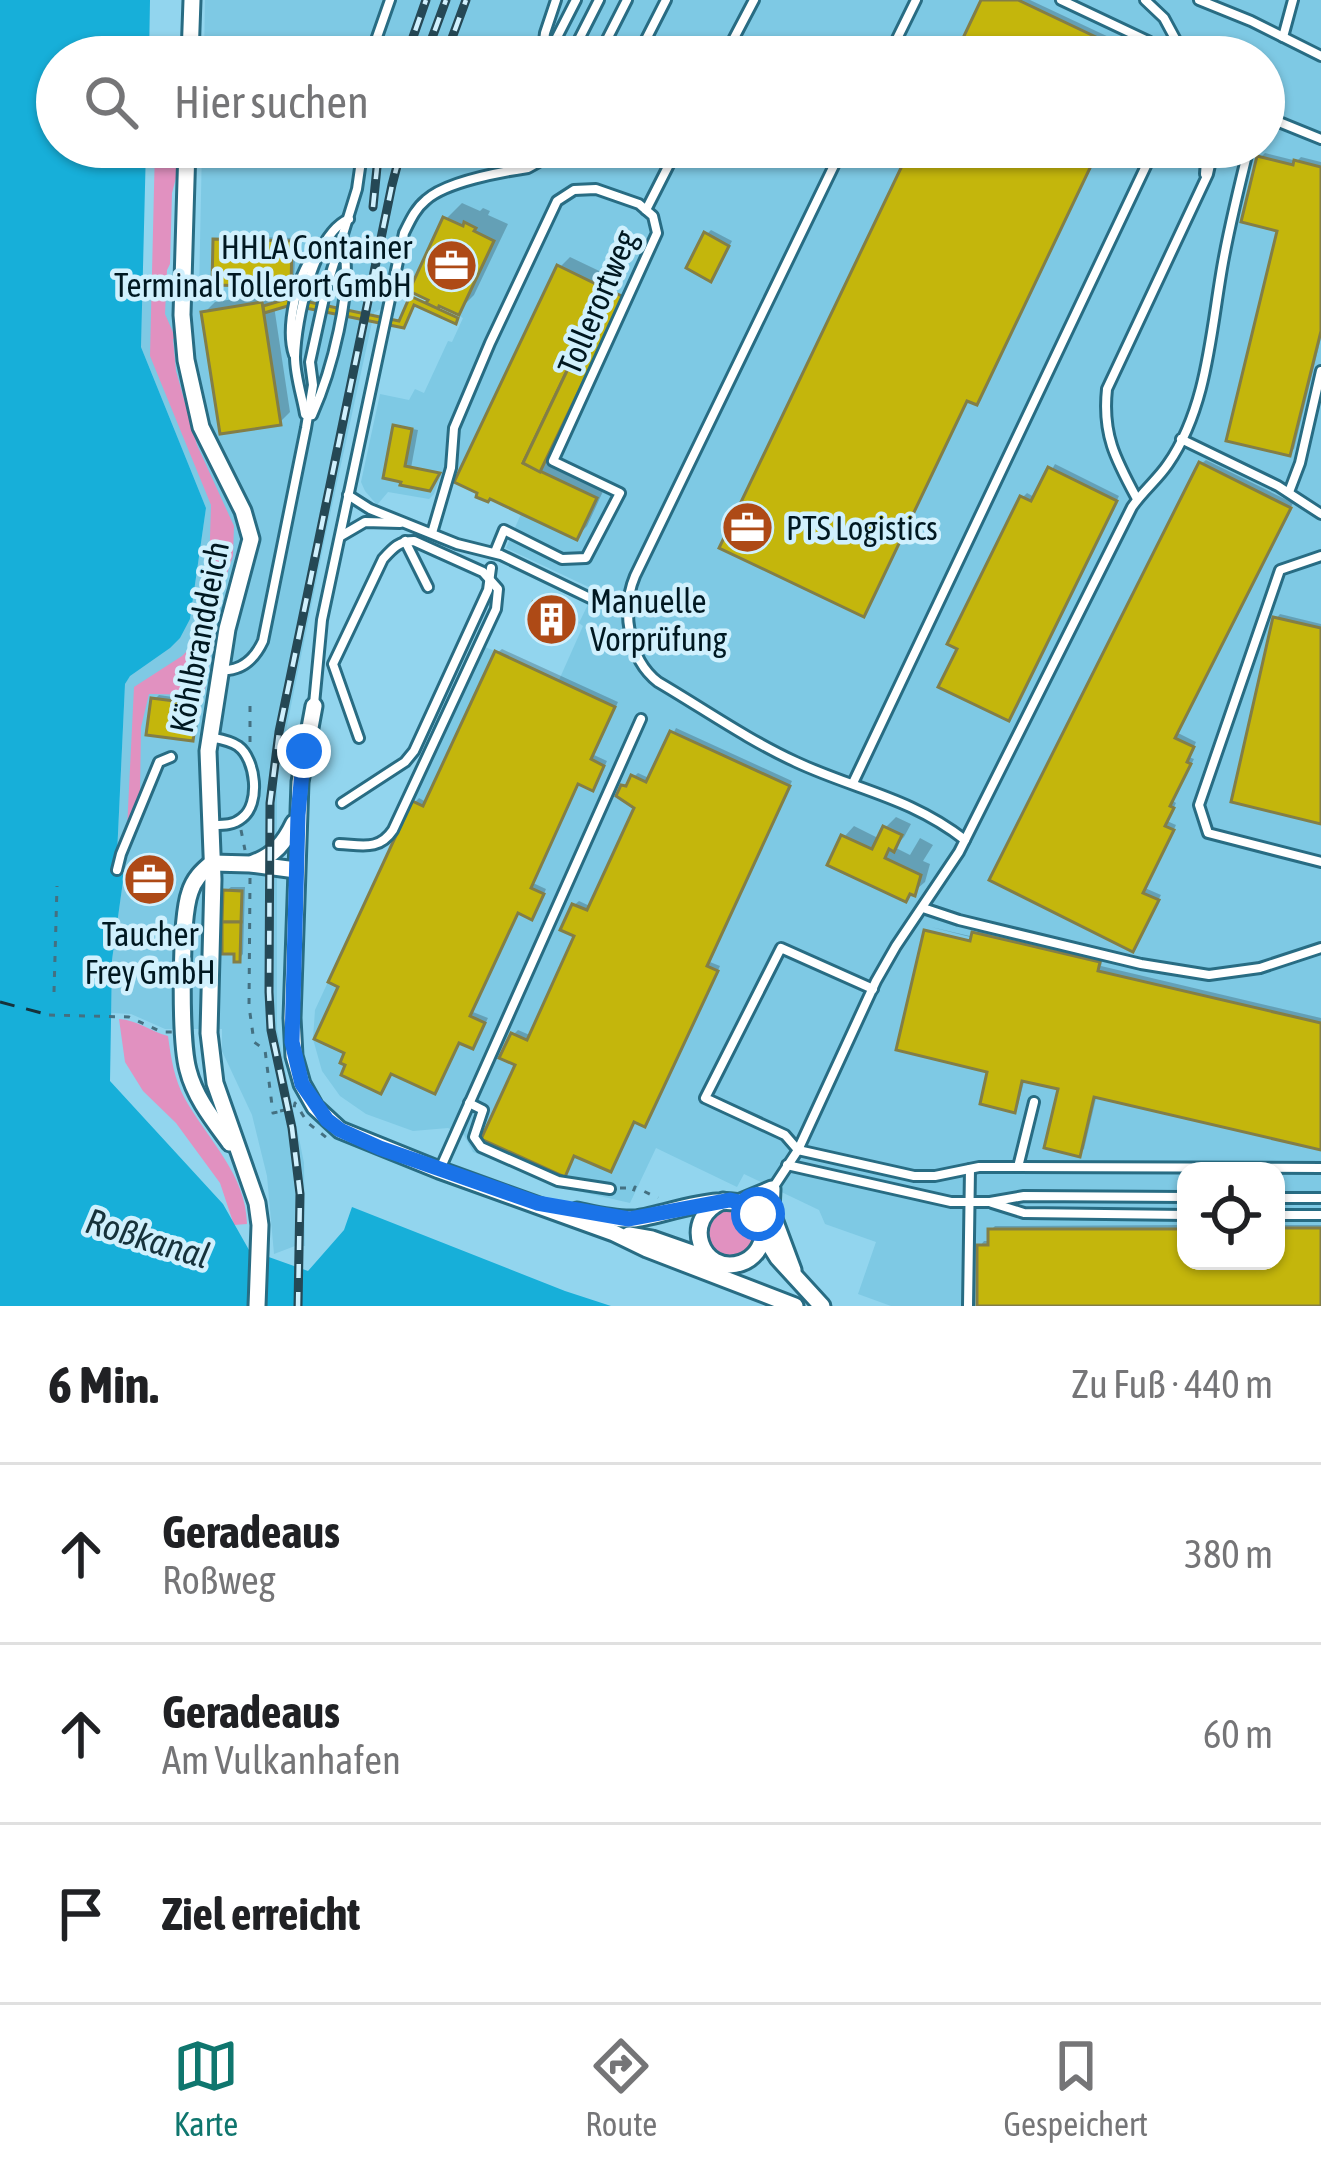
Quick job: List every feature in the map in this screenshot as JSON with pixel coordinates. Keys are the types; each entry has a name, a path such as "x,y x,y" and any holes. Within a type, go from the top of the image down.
{"street":[{"path":"191,36 192,0"},
{"name":"Köhlbranddeich","path":"187,168 182,315 186,361 201,427 243,511 250,539 234,594 209,737 210,1051 223,1108 257,1203 257,1306"},
{"path":"314,706 298,815 292,1042 302,1084 315,1107 340,1130 799,1306"},
{"path":"248,864 280,847 298,815"},
{"path":"212,863 296,870"},
{"name":"Köhlbranddeich","path":"212,863 198,876 188,898 183,1032 195,1090 246,1165"},
{"path":"537,1203 629,1219 723,1201 741,1202 772,1189 760,1247 749,1259 734,1264 719,1262 704,1250 698,1233 705,1212 723,1201"},
{"path":"741,1202 758,1214 778,1258 823,1306"},
{"path":"771,1211 796,1278"},
{"path":"614,1233 652,1239 719,1262 782,1292 799,1306"}],"lane":[{"path":"377,36 390,0"},
{"path":"545,36 556,0"},
{"path":"558,36 576,0"},
{"path":"580,36 598,0"},
{"path":"609,36 627,0"},
{"path":"647,36 665,0"},
{"path":"735,36 754,0"},
{"path":"898,36 916,0"},
{"path":"1060,0 1137,36"},
{"path":"1145,0 1168,22 1175,36"},
{"path":"1199,0 1281,36"},
{"path":"1283,36 1293,0"},
{"path":"1285,38 1321,56"},
{"path":"1285,124 1321,139"},
{"path":"220,670 248,662 263,640 306,428 313,386 310,362 360,168"},
{"path":"314,706 318,644 339,537 397,262 411,218 429,196 441,190 522,168"},
{"path":"646,210 667,168"},
{"path":"833,168 635,576 627,610 638,654 654,679 780,754 911,806 964,840"},
{"path":"853,783 1145,168"},
{"path":"1137,499 1110,445 1107,389 1202,187 1206,168"},
{"path":"772,1189 799,1150 896,946 964,840 1137,499 1168,464 1180,440 1203,381 1224,253 1245,168"},
{"name":"Tollerortweg","path":"432,533 451,468 454,428 557,201 574,190 596,188 639,204 653,216 657,232 553,461 620,493 586,558 562,559 504,530 494,552"},
{"path":"306,428 289,342 300,282 307,263 338,224 349,219"},
{"path":"306,428 326,387 344,297 348,272 343,241"},
{"path":"1289,492 1321,371"},
{"path":"1180,440 1289,492 1321,514"},
{"path":"348,495 370,509 461,546 494,552 590,598"},
{"path":"339,537 365,522 407,524"},
{"path":"405,541 428,587"},
{"path":"359,738 333,664 383,559 394,546 414,541 491,573"},
{"path":"1321,556 1280,570 1199,805 1208,833 1321,862"},
{"path":"341,803 405,762 414,751 491,573"},
{"path":"339,844 376,846 393,830 496,609 498,589 491,573"},
{"path":"440,1170 641,719"},
{"path":"209,737 246,754 253,799 239,821 212,825"},
{"path":"117,870 159,762 171,757"},
{"path":"923,908 1138,963 1209,975 1260,968 1321,948"},
{"path":"873,988 781,948 705,1098 784,1135 799,1150 914,1176 1018,1167 1321,1168"},
{"path":"1018,1167 1034,1102"},
{"path":"469,1103 483,1110 474,1137 481,1147 558,1181 610,1189"},
{"path":"787,1165 951,1202 1024,1196 1177,1197"},
{"path":"968,1306 970,1169"},
{"path":"1285,1198 1321,1198"},
{"path":"990,1202 1024,1214 1177,1215"},
{"path":"1285,1215 1321,1215"}],"path":[{"path":"250,706 251,768"},
{"path":"239,821 248,864 248,1006 254,1042"},
{"path":"243,837 251,833"},
{"path":"53,992 57,886"},
{"path":"49,1015 137,1019 162,1032 183,1032"},
{"path":"610,1189 633,1192 635,1187 658,1197 660,1205"}],"shaded area":[{"path":"205,0 1321,0 1321,1306 891,1306 858,1294 876,1242 825,1224 819,1210 744,1174 737,1187 656,1148 630,1203 578,1191 473,1152 464,1135 448,1128 413,1131 366,1114 340,1096 322,1071 313,1039 315,1010 483,646 559,680 595,590 506,548 521,514 476,497 477,493 454,482 458,471 445,465 429,499 388,492 377,505 365,491 361,482 380,394 409,400 415,389 424,393 463,318 409,291 374,313 277,775 277,1029 304,1163 305,1246 274,1254 267,1176 252,1115 222,1051 222,1029 165,1029 131,1014 111,1013 112,960 124,874 117,870 117,855 125,684 190,619 206,508 141,347 142,290 199,293 202,168 1285,168 1285,36 204,36"},
{"path":"154,168 177,168 165,314 176,339 176,371 197,445 234,526 233,556 220,594 204,695 149,694 141,727 140,792 127,829 134,687 198,640 208,603 211,505 150,356"},
{"path":"119,1019 168,1036 181,1091 233,1173 247,1224 234,1225 220,1183 176,1123 143,1091 125,1062"},
{"path":"732,1208 749,1215 756,1232 749,1249 732,1256 715,1249 708,1232 715,1215"}],"water":[{"name":"Roßkanal","path":"0,0 150,0 149,36 36,36 36,168 145,168 141,347 206,508 190,619 170,648 125,684 117,855 117,870 124,874 112,960 110,1081 223,1204 249,1250 308,1271 344,1230 352,1207 611,1306 0,1306"}],"building":[{"path":"981,0 1018,0 1094,36 964,36"},
{"path":"1294,160 1321,167 1321,331 1290,456 1226,441 1277,231 1241,222 1254,168 1285,168 1285,163 1293,165"},
{"path":"901,168 1090,168 977,405 967,401 864,617 719,548"},
{"name":"HHLA Container Terminal Tollerort GmbH","path":"443,217 463,226 464,222 494,241 459,315 438,309 409,291"},
{"path":"704,232 729,246 711,282 686,268"},
{"path":"213,239 292,241 291,287 212,285"},
{"path":"557,265 606,289 523,463 597,498 577,540 490,499 476,497 477,493 454,482"},
{"path":"606,289 624,297 540,472 523,463"},
{"path":"410,296 458,318 456,324 414,305 404,328 291,305 264,313 263,306 290,298 399,321"},
{"path":"262,302 281,425 220,434 201,312"},
{"path":"393,425 412,429 405,466 440,473 430,491 383,478"},
{"path":"1199,462 1291,508 1175,738 1194,747 1187,762 1191,764 1170,806 1174,808 1165,826 1174,830 1143,893 1159,900 1133,952 989,880"},
{"path":"1048,467 1117,501 1009,721 938,687 957,649 947,644 1020,496 1031,501"},
{"name":"Manuelle Vorprüfung","path":"543,597 575,612 560,642 529,628 536,613 528,612"},
{"path":"1273,617 1321,628 1321,824 1231,802"},
{"path":"495,651 615,707 591,759 604,766 593,791 578,784 531,888 544,894 532,920 518,913 470,1016 485,1023 473,1049 459,1043 435,1094 391,1074 381,1094 341,1075 344,1053 314,1039 338,987 328,982 412,801 423,806"},
{"path":"151,698 198,704 193,741 146,735"},
{"path":"670,731 790,786 707,966 718,971 645,1127 634,1122 611,1172 574,1156 565,1177 481,1139 515,1065 499,1058 511,1033 527,1040 574,936 560,930 572,904 587,910 634,808 616,796 621,785 626,786 631,775 646,782"},
{"path":"883,826 902,835 894,852 889,849 885,858 921,875 915,896 910,894 906,902 827,865 841,835 872,849"},
{"path":"136,863 161,867 157,897 132,894"},
{"path":"223,890 242,891 241,922 222,922"},
{"path":"222,922 241,922 240,962 234,962 234,954 222,954"},
{"path":"924,930 970,941 972,932 1100,962 1098,971 1321,1023 1321,1150 1094,1097 1080,1157 1044,1148 1058,1089 1022,1081 1015,1113 980,1104 987,1072 896,1050"},
{"path":"1285,1228 1321,1228 1321,1306 977,1306 977,1245 988,1245 988,1229 1177,1229 1177,1270 1285,1270"}],"ferry route":[{"path":"0,1002 49,1015"}],"railway":[{"path":"413,36 426,0"},
{"path":"433,36 446,0"},
{"path":"453,36 466,0"},
{"path":"373,207 377,168"},
{"path":"298,1306 300,1194 292,1128 271,1030 270,803 279,732 396,168"}],"place":[{"name":"HHLA Container Terminal Tollerort GmbH","path":"451,266"},
{"name":"PTS Logistics","path":"747,528"},
{"name":"Manuelle Vorprüfung","path":"551,620"},
{"name":"Taucher Frey GmbH","path":"150,880"}],"route":[{"path":"304,751 292,1042 302,1084 327,1120 380,1148 537,1203 629,1219 730,1200 747,1204 758,1214"}]}
